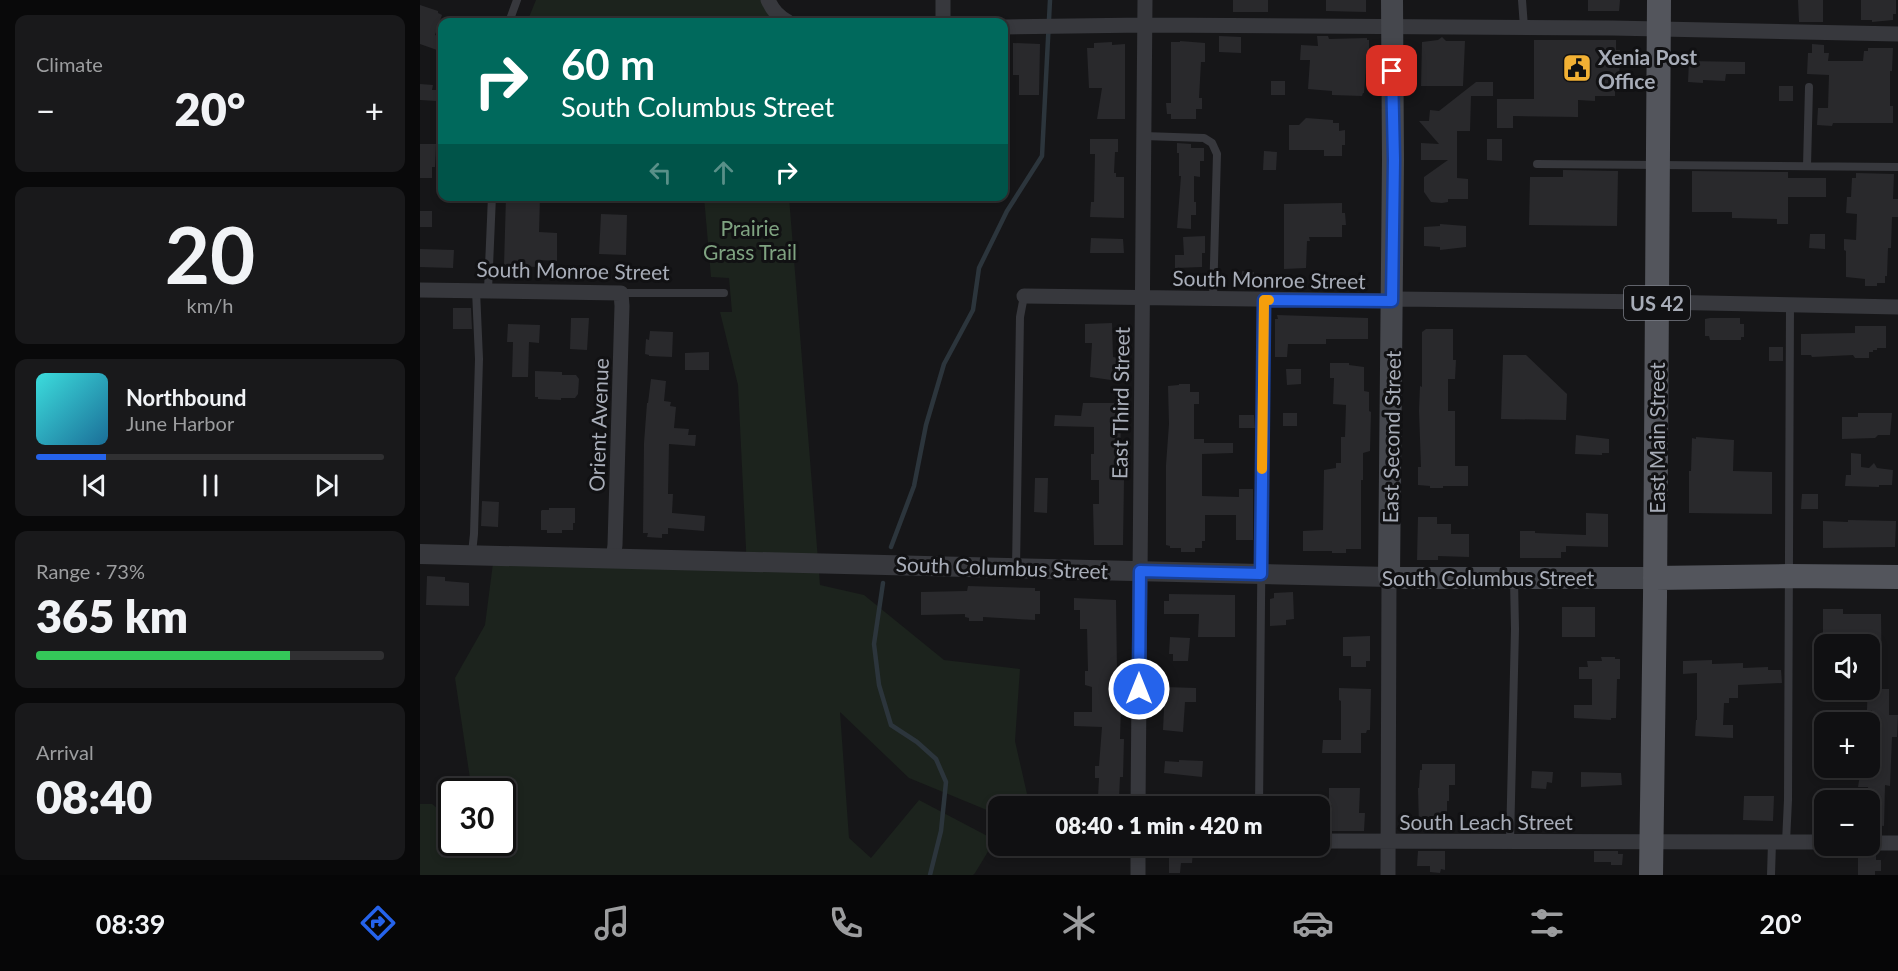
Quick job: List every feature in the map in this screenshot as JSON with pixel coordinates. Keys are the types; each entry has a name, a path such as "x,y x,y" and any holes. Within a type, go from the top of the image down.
{"main road":[{"name":"East Second Street","path":"1389,576 1394,160 1392,0"},
{"name":"East Main Street","path":"1651,875 1659,0"},
{"name":"South Columbus Street","path":"1389,576 1393,578 1655,578"},
{"path":"1655,578 1789,576 1898,578"}],"street":[{"path":"768,0 781,18"},
{"path":"943,0 943,18"},
{"name":"East Third Street","path":"1138,796 1145,0"},
{"path":"1008,27 1145,25 1524,27 1898,34"},
{"name":"South Monroe Street","path":"420,290 621,293"},
{"name":"Orient Avenue","path":"613,558 621,293"},
{"name":"South Monroe Street","path":"1024,296 1657,302 1898,307"},
{"name":"South Columbus Street","path":"420,554 1389,576"},
{"name":"East Second Street","path":"1388,875 1389,576"},
{"name":"South Leach Street","path":"1330,841 1814,842"},
{"path":"1880,843 1898,843"},
{"path":"1138,856 1138,875"}],"lane":[{"path":"510,18 517,0"},
{"path":"1522,0 1524,27"},
{"path":"1808,166 1809,87"},
{"path":"1144,136 1204,138 1212,143 1216,154 1213,299"},
{"path":"1536,164 1898,167"},
{"path":"472,555 482,290 491,201"},
{"name":"South Monroe Street","path":"621,293 724,292"},
{"path":"1016,568 1020,317 1024,296"},
{"path":"1259,796 1264,300"},
{"path":"1771,875 1779,842 1789,576 1790,305"},
{"path":"1510,842 1515,653 1514,578"}],"green space":[{"path":"536,0 769,0 771,18 529,18"},
{"name":"Prairie Grass Trail","path":"704,201 789,201 820,585 864,595 944,660 1020,669 1015,741 1028,796 988,796 988,810 909,778 840,712 849,838 871,858 919,800 988,836 988,852 973,875 420,875 420,804 432,804 438,809 438,856 516,856 516,778 470,778 455,678 485,625 493,563 747,569 738,385 720,312 732,312 729,278 711,277"}],"building":[{"path":"1233,0 1268,0 1268,12 1233,12"},
{"path":"1326,0 1366,0 1366,12 1326,11"},
{"path":"1588,0 1620,0 1619,11 1588,11"},
{"path":"1798,0 1823,0 1823,22 1799,22"},
{"path":"1861,0 1896,0 1896,14 1893,14 1893,20 1872,22 1872,20 1861,20"},
{"path":"420,5 438,11 442,15 438,18 435,35 438,36 437,50 420,44"},
{"path":"1219,36 1241,37 1241,53 1219,52"},
{"path":"1317,36 1328,36 1329,39 1367,38 1369,40 1369,55 1367,55 1362,96 1332,95 1332,91 1308,89 1310,60 1300,60 1301,45 1318,46"},
{"path":"1442,37 1446,41 1465,41 1463,86 1421,86 1422,42 1438,40"},
{"name":"Xenia Post Office","path":"1534,40 1616,40 1616,50 1620,50 1619,86 1615,86 1615,96 1595,96 1595,101 1578,100 1578,117 1513,116 1513,128 1497,128 1497,99 1534,99"},
{"path":"1112,42 1112,45 1125,44 1125,119 1097,119 1102,88 1089,88 1087,48 1094,48 1094,43"},
{"path":"1171,42 1205,43 1205,62 1201,62 1199,98 1202,98 1202,109 1196,109 1196,119 1171,119 1171,114 1167,114 1166,103 1171,103"},
{"path":"1013,43 1040,44 1039,95 1019,95 1019,75 1013,75"},
{"path":"1812,44 1824,45 1824,53 1829,53 1828,61 1863,61 1864,51 1868,51 1868,48 1893,48 1892,71 1890,71 1890,106 1893,106 1893,123 1817,125 1818,108 1828,108 1829,75 1807,74 1808,53 1812,53"},
{"path":"1689,61 1745,62 1745,74 1726,74 1725,81 1688,82"},
{"path":"1271,81 1285,81 1285,95 1271,95"},
{"path":"1476,82 1493,82 1493,96 1471,96 1470,131 1457,131 1457,178 1468,179 1468,199 1448,199 1448,202 1442,203 1431,202 1424,192 1424,177 1448,160 1421,160 1421,143 1439,144 1419,121 1429,121 1430,110 1439,111"},
{"path":"420,84 433,85 432,90 438,90 437,101 420,100"},
{"path":"1779,86 1793,86 1793,101 1779,101"},
{"path":"1306,118 1333,120 1333,123 1339,123 1339,131 1345,130 1342,156 1324,156 1324,150 1289,150 1289,125 1299,125"},
{"path":"1090,139 1118,139 1114,173 1116,177 1124,177 1124,218 1090,217 1091,202 1094,202 1095,154 1090,154"},
{"path":"1487,139 1502,139 1502,161 1487,160"},
{"path":"1177,143 1191,144 1191,148 1204,148 1204,161 1200,161 1200,177 1194,176 1196,215 1191,215 1191,229 1177,228 1181,176 1179,176"},
{"path":"420,144 436,144 432,178 420,178"},
{"path":"1264,151 1277,152 1276,170 1263,170"},
{"path":"1563,170 1618,171 1617,226 1529,225 1530,177 1563,177"},
{"path":"1692,171 1788,172 1788,178 1826,178 1826,197 1788,197 1788,224 1777,224 1777,219 1732,218 1732,212 1692,212"},
{"path":"1856,173 1894,174 1893,199 1898,199 1898,217 1892,217 1891,248 1888,248 1885,283 1877,283 1877,286 1865,286 1865,279 1846,277 1844,239 1856,240 1857,214 1846,213 1847,197 1851,197 1852,178 1856,178"},
{"path":"506,201 540,201 539,232 557,233 557,261 538,260 538,267 504,266"},
{"path":"1342,203 1346,225 1342,225 1342,237 1309,237 1306,268 1284,269 1284,204"},
{"path":"420,211 432,211 432,227 420,227"},
{"path":"601,214 627,215 626,255 599,254"},
{"path":"1440,224 1466,226 1466,247 1440,250 1440,247 1424,246 1424,227 1440,226"},
{"path":"1810,234 1825,234 1825,249 1809,248"},
{"path":"1205,236 1202,267 1175,268 1175,255 1184,255 1183,237"},
{"path":"1091,238 1123,239 1124,253 1090,253"},
{"path":"420,249 454,250 453,268 420,267"},
{"path":"1242,271 1254,272 1253,287 1241,286"},
{"path":"453,308 471,308 472,329 453,329"},
{"path":"1277,315 1368,318 1368,339 1326,339 1326,344 1288,344 1287,357 1275,357 1275,319 1278,319"},
{"path":"571,318 589,318 587,350 570,349"},
{"path":"1740,318 1740,324 1744,324 1744,337 1741,337 1741,340 1710,340 1709,336 1705,336 1705,319"},
{"path":"1112,323 1113,357 1118,358 1118,362 1122,363 1121,377 1118,376 1118,381 1090,377 1092,343 1085,343 1085,324"},
{"path":"508,324 540,325 539,343 529,342 528,377 512,377 513,342 507,342"},
{"path":"1855,326 1886,326 1886,348 1877,348 1869,352 1869,358 1855,358 1853,355 1812,357 1801,355 1801,334 1855,333"},
{"path":"1426,329 1453,329 1455,379 1448,379 1448,411 1455,411 1455,466 1468,466 1468,486 1430,488 1430,486 1418,485 1418,467 1421,467 1419,411 1420,386 1422,387 1422,332"},
{"path":"650,331 673,332 672,357 645,354 646,339 649,340"},
{"path":"1769,347 1783,347 1783,361 1769,361"},
{"path":"709,352 709,370 685,370 685,353"},
{"path":"1503,355 1526,355 1567,394 1566,420 1501,419"},
{"path":"1330,363 1349,363 1349,365 1364,367 1364,391 1369,392 1369,411 1371,412 1370,451 1363,453 1363,480 1361,480 1361,549 1346,549 1346,553 1303,551 1303,531 1323,530 1324,470 1336,468 1336,463 1341,463 1341,437 1345,437 1346,405 1333,404 1334,378 1330,378"},
{"path":"1286,369 1301,369 1301,384 1287,385"},
{"path":"535,371 576,375 579,379 578,394 575,398 561,398 561,400 538,399 535,397"},
{"path":"651,379 666,381 664,401 671,402 670,406 676,407 674,428 689,429 688,435 696,435 695,446 669,444 668,494 673,494 672,513 705,516 704,531 668,528 668,534 662,534 662,538 647,537 648,533 643,533 644,443"},
{"path":"1190,384 1190,392 1199,392 1199,404 1194,404 1194,439 1204,439 1204,443 1233,443 1233,453 1202,454 1202,496 1239,497 1239,489 1253,489 1253,540 1236,540 1236,515 1205,515 1205,541 1202,541 1202,548 1195,548 1195,552 1181,552 1181,548 1170,548 1166,545 1168,386"},
{"path":"1083,403 1114,403 1114,407 1118,407 1117,426 1121,426 1119,474 1123,474 1124,480 1123,545 1094,545 1093,504 1099,504 1099,480 1091,480 1094,427 1054,426 1055,415 1081,416"},
{"path":"1283,413 1297,413 1297,426 1283,426"},
{"path":"1858,413 1892,413 1890,435 1842,439 1842,417 1858,417"},
{"path":"1239,415 1254,415 1255,428 1239,428"},
{"path":"1576,435 1609,439 1609,453 1575,454"},
{"path":"1696,437 1734,440 1733,471 1772,472 1772,514 1689,513 1692,438 1696,439"},
{"path":"1851,453 1861,454 1861,467 1869,468 1874,463 1877,468 1893,470 1892,485 1845,486 1846,475 1851,475"},
{"path":"1035,478 1048,478 1047,513 1034,512"},
{"path":"1802,494 1818,494 1818,509 1801,509"},
{"path":"482,501 499,502 498,527 481,526"},
{"path":"549,508 575,508 573,530 547,533 547,530 541,530 541,511 549,510"},
{"path":"1586,513 1608,514 1608,547 1566,546 1566,552 1561,552 1561,558 1520,558 1520,531 1586,535"},
{"path":"1418,517 1437,517 1437,524 1451,524 1451,534 1469,534 1469,557 1438,556 1438,560 1417,560"},
{"path":"1848,520 1896,521 1895,547 1823,548 1823,521 1848,522"},
{"path":"427,576 445,577 445,581 469,583 469,606 426,605"},
{"path":"968,586 1035,588 1035,591 1040,591 1040,614 1035,614 1035,620 983,617 983,621 969,621 965,614 921,615 921,592 967,591"},
{"path":"1293,592 1294,619 1286,620 1286,625 1270,626 1270,599 1274,598 1274,593"},
{"path":"1169,594 1235,595 1235,637 1198,637 1199,614 1164,614 1164,601 1169,601"},
{"path":"1074,598 1116,600 1117,672 1122,671 1120,739 1124,739 1123,777 1120,777 1119,796 1098,796 1099,778 1095,778 1095,766 1099,766 1102,727 1074,726 1074,712 1092,712 1092,687 1085,685 1085,671 1088,671 1087,629 1080,629 1080,610 1074,610"},
{"path":"1562,607 1595,607 1595,637 1562,637"},
{"path":"1823,609 1843,609 1843,614 1881,614 1882,689 1889,689 1889,715 1898,715 1897,737 1892,737 1890,786 1885,785 1884,826 1880,826 1880,790 1858,787 1859,778 1880,778 1880,712 1867,710 1867,700 1880,700 1880,634 1823,634"},
{"path":"1370,636 1370,661 1366,661 1366,667 1351,667 1351,656 1343,656 1343,637"},
{"path":"1170,637 1190,638 1188,661 1173,661 1173,654 1169,654"},
{"path":"1601,657 1620,659 1616,718 1611,718 1611,720 1574,718 1574,705 1592,705 1592,679 1579,679 1579,667 1588,667 1587,661 1602,661"},
{"path":"1712,660 1712,664 1743,663 1743,668 1768,667 1768,670 1781,670 1782,683 1738,685 1738,698 1729,698 1729,703 1724,703 1723,725 1733,725 1733,738 1695,736 1697,673 1683,674 1683,661"},
{"path":"1165,687 1196,688 1196,702 1185,702 1183,732 1163,730"},
{"path":"1339,688 1371,689 1370,730 1361,733 1361,753 1322,753 1323,740 1341,740"},
{"path":"1179,760 1203,761 1202,777 1164,773 1165,761 1179,762"},
{"path":"1422,764 1455,764 1455,785 1449,785 1449,801 1447,801 1447,831 1422,831 1422,826 1419,826 1418,788"},
{"path":"1532,771 1553,772 1552,783 1547,782 1546,789 1531,788"},
{"path":"1581,772 1621,773 1622,785 1581,787"},
{"path":"1329,788 1360,788 1359,813 1365,813 1364,831 1331,831 1332,805 1330,805"},
{"path":"1744,796 1774,796 1773,821 1743,820"},
{"path":"1418,851 1445,851 1445,870 1441,869 1440,873 1430,872 1430,866 1417,866"},
{"path":"1594,851 1618,851 1618,854 1623,854 1622,865 1611,865 1611,862 1594,862"},
{"path":"1169,856 1193,856 1192,863 1181,863 1180,873 1169,873"},
{"path":"1858,856 1876,856 1876,860 1881,860 1881,871 1875,871 1875,875 1858,875"}],"waterway":[{"path":"891,547 914,486 926,425 944,364 973,310 979,268 1007,211 1042,156 1050,0"},
{"path":"883,583 874,644 879,685 891,725 917,742 936,759 946,782 941,831 930,875"}],"slow traffic":[{"path":"1262,469 1264,300 1269,300"}],"place":[{"name":"Xenia Post Office","path":"1577,68"}],"route":[{"path":"1139,689 1140,571 1261,574 1264,300 1392,301 1394,160 1392,71"}]}
